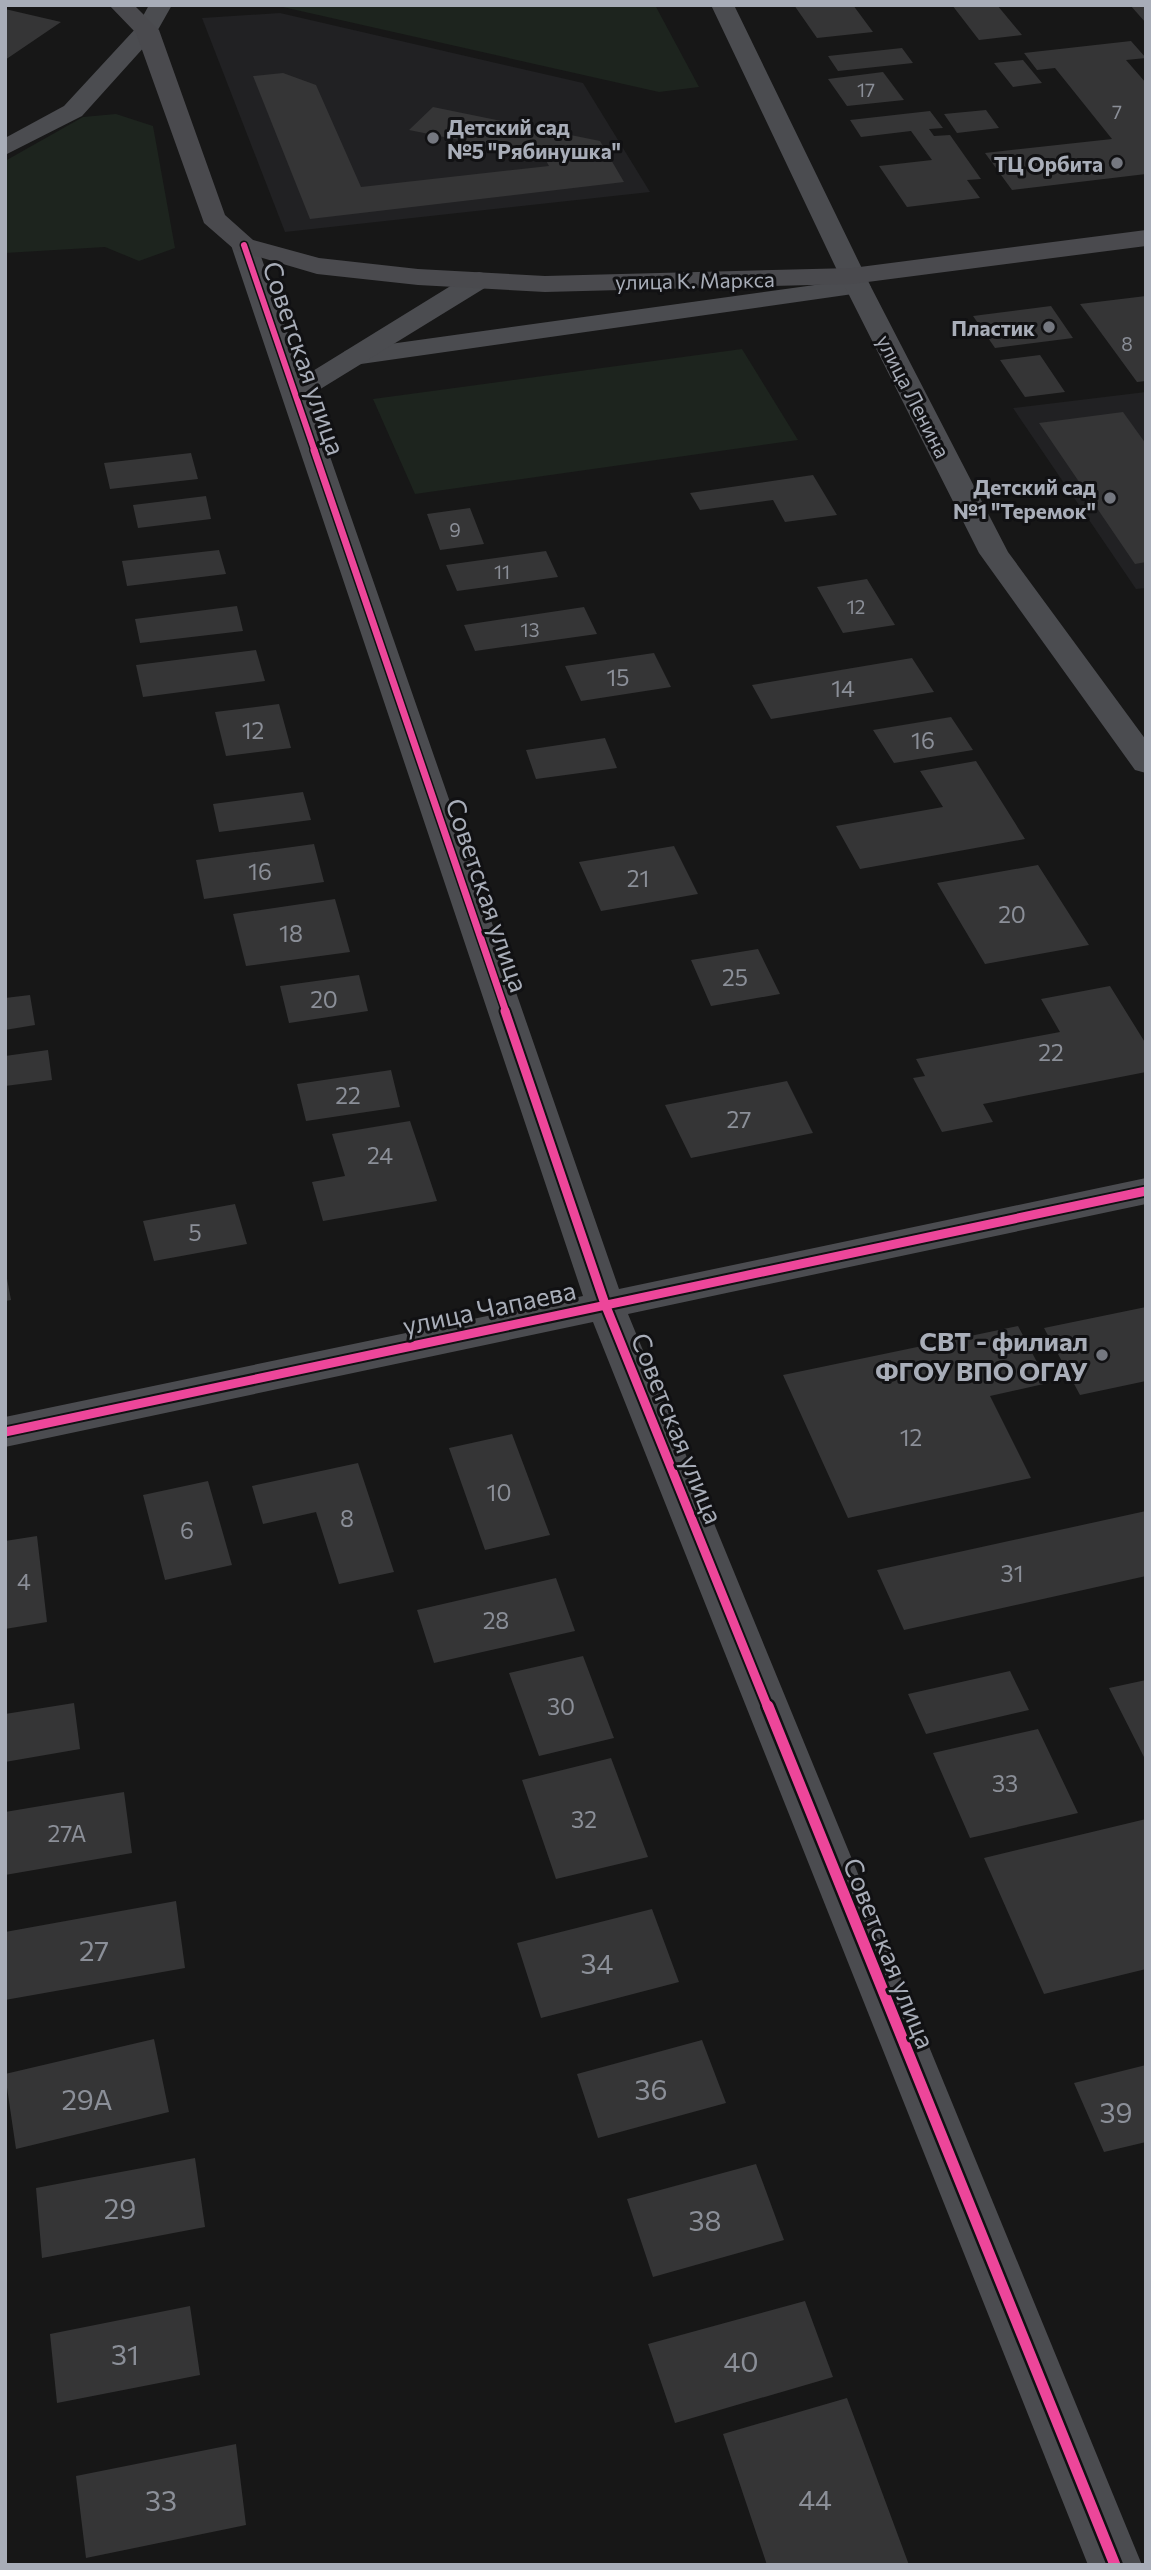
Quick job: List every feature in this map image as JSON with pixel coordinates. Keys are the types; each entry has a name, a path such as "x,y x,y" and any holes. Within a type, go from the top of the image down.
{"main road":[{"path":"120,5 147,30 213,218 244,245"},
{"name":"улица К. Маркса","path":"244,245 317,266 418,277 545,284 855,281 1146,238"}],"street":[{"path":"5,148 73,111 147,30 161,5"},
{"name":"улица Ленина","path":"722,5 855,281 994,553 1146,763"},
{"name":"Советская улица","path":"244,245 605,1304 1115,2565"},
{"path":"295,393 479,280"},
{"name":"улица Чапаева","path":"5,1432 1146,1191"}],"lane":[{"path":"355,357 855,281"}],"shaded area":[{"path":"274,5 655,5 699,87 659,92"},
{"name":"Детский сад №5 \"Рябинушка\"","path":"280,13 583,83 650,192 285,232 202,18"},
{"path":"116,114 153,126 175,248 139,261 105,247 5,253 5,161 83,117"},
{"path":"742,349 798,440 415,494 373,399"},
{"name":"Детский сад №1 \"Теремок\"","path":"1146,392 1146,588 1136,589 1013,408"}],"building":[{"path":"794,5 853,5 873,32 817,38"},
{"path":"952,5 997,5 1022,35 979,40"},
{"path":"1130,5 1146,5 1146,23"},
{"path":"5,9 61,22 5,60"},
{"path":"1131,41 1146,58 1126,60 1146,83 1146,174 1012,190 985,153 1112,139 1055,68 1037,70 1024,53"},
{"path":"902,48 913,63 838,71 828,56"},
{"path":"1023,60 1042,83 1013,87 994,63"},
{"path":"883,72 904,100 847,106 828,79"},
{"path":"283,73 316,85 361,187 549,166 544,157 409,130 433,107 600,141 624,182 310,219 253,76"},
{"path":"986,110 999,128 957,133 944,114"},
{"path":"930,111 943,128 929,129 934,136 950,135 981,179 967,180 980,198 907,207 879,166 932,160 911,131 861,137 850,120"},
{"path":"1146,296 1146,381 1137,382 1080,304"},
{"path":"1051,306 1073,338 995,348 973,316"},
{"path":"1040,355 1065,392 1025,397 1000,360"},
{"name":"Детский сад №1 \"Теремок\"","path":"1123,412 1146,444 1146,562 1135,564 1039,423"},
{"path":"191,453 198,479 110,489 104,463"},
{"path":"813,475 837,515 785,522 773,500 700,510 690,493"},
{"path":"206,496 211,519 138,528 133,505"},
{"path":"470,508 484,544 440,550 427,514"},
{"path":"219,550 226,574 127,586 122,561"},
{"path":"546,551 558,577 457,591 446,565"},
{"path":"867,579 895,625 843,633 817,587"},
{"path":"237,606 243,631 140,643 135,619"},
{"path":"584,607 597,634 475,651 464,625"},
{"path":"256,650 265,681 143,697 136,665"},
{"path":"654,653 671,687 581,701 565,666"},
{"path":"912,658 934,692 771,719 752,685"},
{"path":"279,704 291,748 226,756 215,712"},
{"path":"951,717 973,750 894,763 873,730"},
{"path":"605,738 617,768 536,779 526,750"},
{"path":"976,761 1025,839 860,869 836,826 943,807 920,771"},
{"path":"303,792 311,820 219,832 213,804"},
{"path":"314,844 324,882 204,899 196,860"},
{"path":"674,846 698,894 601,911 579,862"},
{"path":"1038,865 1089,945 985,964 937,883"},
{"path":"335,899 350,952 246,966 233,914"},
{"path":"758,949 780,994 711,1006 691,960"},
{"path":"359,975 368,1011 289,1023 280,986"},
{"path":"1110,986 1146,1044 1146,1072 983,1104 993,1122 942,1132 913,1078 925,1076 916,1059 1060,1032 1041,999"},
{"path":"30,995 35,1025 5,1030 5,998"},
{"path":"48,1050 52,1080 5,1086 5,1056"},
{"path":"391,1070 400,1107 306,1121 297,1084"},
{"path":"787,1081 813,1133 691,1158 665,1105"},
{"path":"410,1121 437,1201 323,1221 312,1182 345,1176 332,1134"},
{"path":"235,1204 247,1244 154,1261 143,1221"},
{"path":"5,1268 11,1300 5,1301"},
{"name":"СВТ - филиал ФГОУ ВПО ОГАУ","path":"1146,1307 1146,1381 1080,1395 1044,1328"},
{"path":"1018,1326 1048,1383 990,1396 1031,1478 848,1518 783,1375"},
{"path":"512,1434 550,1535 485,1550 449,1448"},
{"path":"358,1463 394,1572 339,1584 316,1512 263,1524 252,1486"},
{"path":"208,1481 232,1565 165,1580 143,1495"},
{"path":"1146,1511 1146,1576 904,1630 877,1570"},
{"path":"37,1536 47,1622 5,1629 5,1541"},
{"path":"556,1578 575,1631 434,1663 417,1610"},
{"path":"583,1656 614,1738 539,1756 509,1673"},
{"path":"1010,1671 1029,1710 926,1734 908,1694"},
{"path":"1146,1680 1146,1761 1109,1688"},
{"path":"74,1703 80,1749 5,1762 5,1714"},
{"path":"1038,1729 1078,1813 970,1838 933,1753"},
{"path":"611,1758 648,1857 556,1879 522,1780"},
{"path":"124,1792 132,1853 5,1875 5,1812"},
{"path":"1146,1819 1146,1969 1044,1994 984,1858"},
{"path":"176,1901 185,1968 5,2000 5,1932"},
{"path":"652,1909 679,1982 541,2018 517,1943"},
{"path":"154,2039 169,2112 16,2149 5,2074"},
{"path":"702,2040 726,2103 598,2138 577,2074"},
{"path":"1146,2065 1146,2142 1104,2152 1074,2083"},
{"path":"195,2158 205,2227 42,2258 36,2188"},
{"path":"756,2164 784,2240 653,2277 627,2199"},
{"path":"805,2301 833,2377 675,2423 648,2344"},
{"path":"190,2306 200,2375 57,2403 50,2334"},
{"path":"847,2398 909,2565 767,2565 723,2434"},
{"path":"236,2444 246,2525 86,2558 76,2476"}],"cycle path":[{"path":"244,245 605,1304 1115,2565"},
{"path":"5,1432 1146,1191"}],"place":[{"name":"Детский сад №5 \"Рябинушка\"","path":"433,138"},
{"name":"ТЦ Орбита","path":"1117,163"},
{"name":"Пластик","path":"1049,327"},
{"name":"Детский сад №1 \"Теремок\"","path":"1110,498"},
{"name":"СВТ - филиал ФГОУ ВПО ОГАУ","path":"1102,1355"}]}
